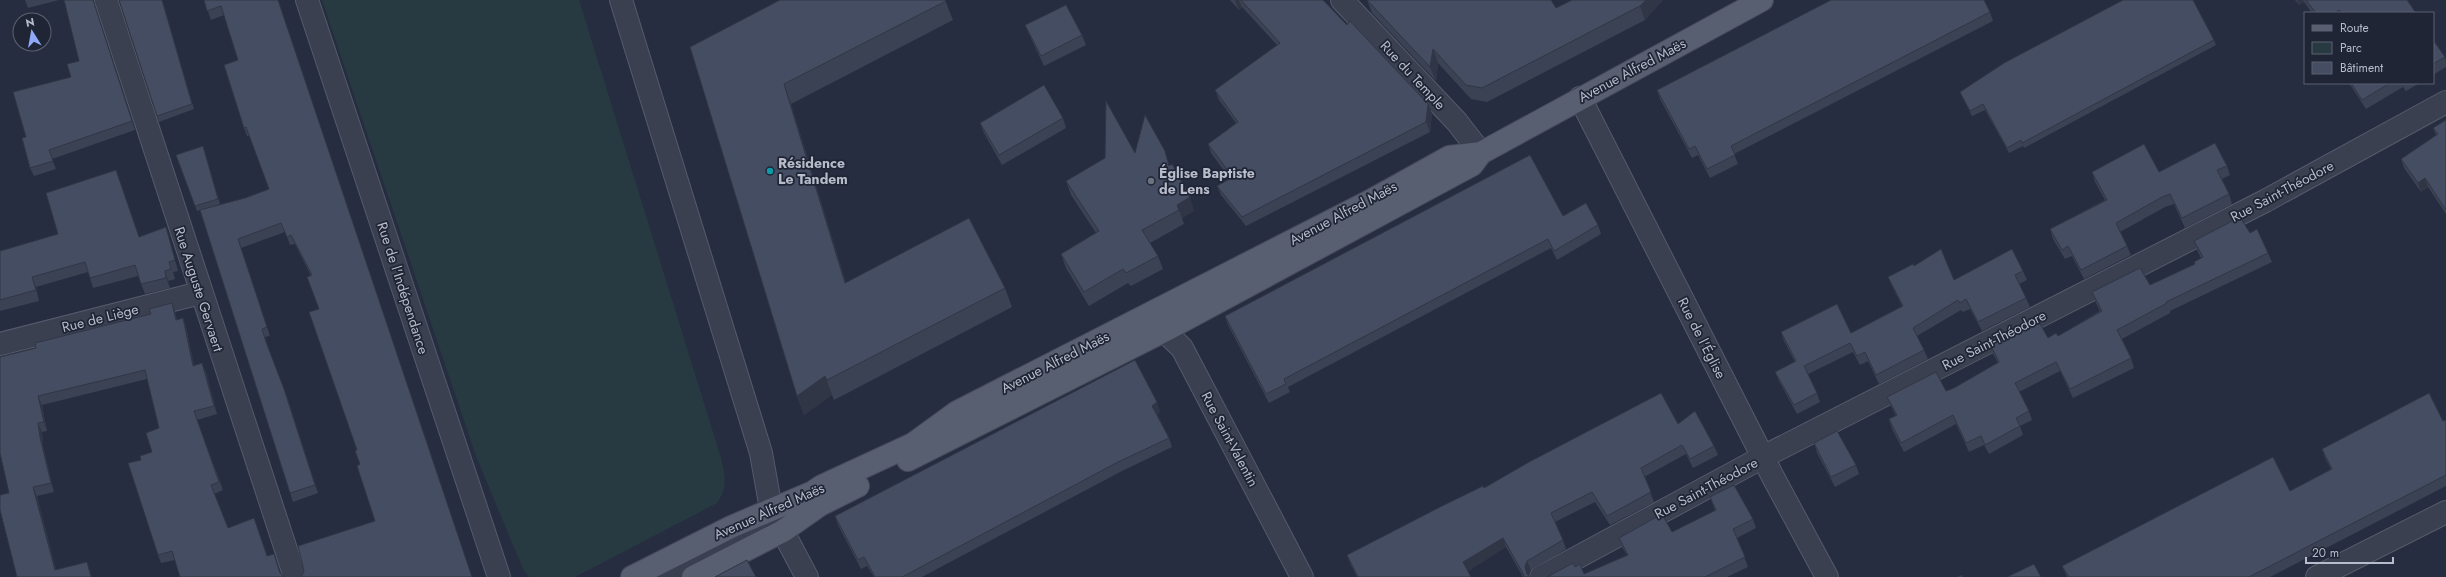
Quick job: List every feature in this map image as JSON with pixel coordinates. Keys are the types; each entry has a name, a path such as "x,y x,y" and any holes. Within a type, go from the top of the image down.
{"main road":[{"name":"Avenue Alfred Maës","path":"632,577 771,509 813,492 913,444 957,412 1368,202 1449,157 1481,153 1762,0"},
{"name":"Avenue Alfred Maës","path":"693,577 783,531 820,505 1164,331 1472,165 1481,153"}],"street":[{"name":"Rue Auguste Gervaert","path":"106,0 200,293 295,577"},
{"name":"Rue de l'Indépendance","path":"307,0 500,577"},
{"path":"621,0 761,453 771,509 807,577"},
{"name":"Rue du Temple","path":"1342,0 1457,122 1481,153"},
{"name":"Rue de l'Église","path":"1580,98 1763,457 1827,577"},
{"name":"Rue Saint-Théodore","path":"1542,577 1763,457 2265,201 2446,102"},
{"name":"Rue de Liège","path":"0,344 200,293"},
{"name":"Rue Saint-Valentin","path":"1140,318 1164,331 1182,348 1302,577"},
{"path":"664,577 737,541 758,527 771,509"},
{"path":"2317,577 2446,512"}],"green space":[{"path":"322,0 579,0 721,458 725,481 723,492 717,503 575,577 529,577 523,569 476,456"}],"building":[{"path":"64,0 93,0 132,121 49,150 53,161 30,168 22,138 26,137 13,92 71,77 67,64 79,61"},
{"path":"119,0 162,0 192,104 157,116"},
{"path":"204,0 278,0 472,577 301,577 304,571 298,546 375,521 357,466 360,464 355,451 357,450 309,312 319,309 307,277 312,275 291,235 287,237 281,223 238,239 267,327 262,329 266,342 284,389 315,485 290,493 200,210 245,198 269,189 246,127 244,128 224,65 238,60 221,6 207,11"},
{"name":"Résidence Le Tandem","path":"780,0 946,1 784,84 845,283 969,218 1005,288 827,380 825,376 797,396 690,47"},
{"path":"1241,0 1323,0 1347,25 1350,21 1428,104 1426,122 1242,217 1217,186 1233,177 1208,144 1238,122 1215,90 1280,43"},
{"path":"1367,0 1551,0 1556,8 1572,0 1646,0 1640,6 1482,88 1466,85 1433,49 1430,67"},
{"path":"1831,0 1984,0 1990,12 1731,146 1735,155 1707,169 1695,146 1689,149 1657,90"},
{"path":"2123,0 2193,0 2214,40 2022,143 2021,140 2007,148 1983,104 1970,111 1960,92 2004,63"},
{"path":"2306,0 2407,0 2415,12 2340,12 2339,10 2336,12 2315,12"},
{"path":"1066,5 1082,35 1041,56 1025,25"},
{"path":"2434,41 2445,57 2434,63"},
{"path":"2352,84 2388,84 2362,100"},
{"path":"1044,85 1063,118 999,155 980,123"},
{"path":"1106,101 1135,153 1145,115 1165,151 1169,166 1172,164 1190,197 1177,205 1179,210 1142,230 1158,256 1126,273 1123,269 1084,292 1061,254 1099,231 1066,181 1105,158"},
{"path":"2446,120 2446,210 2425,178 2418,183 2401,159 2438,134 2433,128"},
{"path":"2215,143 2227,166 2217,170 2229,194 2182,218 2170,194 2162,197 2116,223 2127,246 2081,270 2068,246 2062,250 2050,229 2107,200 2092,172 2144,144 2159,172"},
{"path":"203,146 218,199 195,206 176,155"},
{"path":"1530,155 1563,216 1586,203 1598,225 1554,251 1548,239 1284,379 1286,384 1266,394 1225,316"},
{"path":"116,170 139,237 166,227 175,260 169,262 171,269 165,271 166,278 141,284 135,265 90,278 85,262 32,277 36,290 0,300 0,251 58,234 46,193"},
{"path":"2240,217 2250,233 2257,229 2268,253 2166,302 2167,303 2117,330 2131,358 2070,389 2056,362 2015,383 2029,411 2016,418 2020,426 1985,445 1981,436 1966,443 1953,415 1901,443 1889,419 1897,415 1887,397 1936,372 1946,391 1954,388 1999,362 1990,344 2038,320 2048,338 2056,333 2058,336 2102,311 2092,292 2140,268 2150,285 2195,264 2194,262 2203,257 2194,241"},
{"path":"1941,249 1954,280 2012,249 2023,271 2015,275 2026,298 1978,322 1966,299 1960,303 1958,300 1913,328 1924,350 1876,375 1865,352 1857,356 1850,343 1804,366 1817,393 1794,405 1775,372 1796,361 1781,332 1837,304 1851,333 1903,306 1888,277 1913,264 1914,266"},
{"path":"172,303 176,320 183,318 193,366 202,363 214,406 194,411 219,482 211,485 228,528 254,518 267,556 274,554 280,573 285,577 180,577 172,551 158,555 128,463 141,460 140,456 152,452 146,433 159,428 145,370 38,396 44,422 38,423 40,437 51,483 33,487 55,570 87,562 91,577 17,577 0,510 0,495 9,493 0,453 0,357 36,348 35,343 151,314 149,309"},
{"path":"1135,360 1157,402 1152,406 1169,438 1118,462 902,577 875,577 864,557 858,560 835,516"},
{"path":"1661,393 1678,424 1695,411 1714,446 1690,459 1682,445 1641,468 1651,492 1607,516 1592,492 1551,513 1563,540 1527,561 1525,567 1527,574 1530,577 1525,577 1503,538 1463,562 1471,577 1358,577 1347,555 1440,507 1483,486 1484,488 1529,462"},
{"path":"2429,393 2443,421 2446,420 2446,475 2249,577 2069,577 2062,566 2273,457 2290,491 2332,469 2322,449"},
{"path":"1837,431 1856,465 1831,477 1814,443"},
{"path":"1734,485 1753,519 1733,529 1745,557 1705,577 1547,577 1573,563 1575,567 1580,564 1584,574 1628,555 1619,538 1662,514 1672,532 1716,510 1710,497"},
{"path":"747,560 756,577 715,577"},
{"path":"2034,564 2041,577 2007,577"}],"place":[{"name":"Résidence Le Tandem","path":"770,171"},
{"name":"Église Baptiste de Lens","path":"1151,181"}]}
